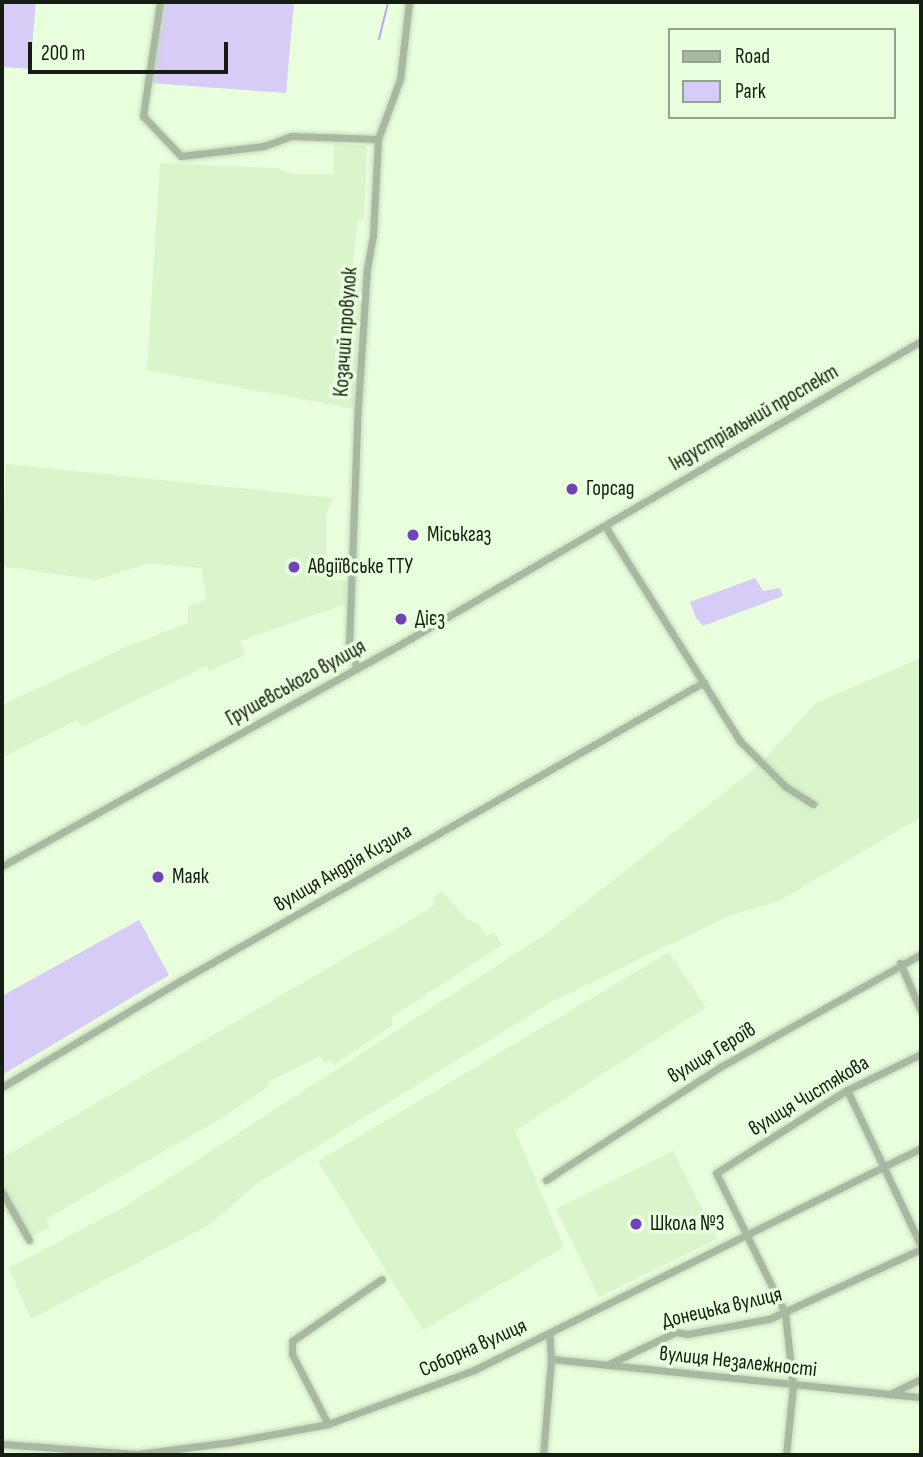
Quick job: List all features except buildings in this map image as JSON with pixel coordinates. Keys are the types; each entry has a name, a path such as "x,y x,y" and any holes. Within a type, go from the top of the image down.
{"street":[{"path":"159,2 143,116 181,156 264,146 291,136 378,139"},
{"name":"Козачий провулок","path":"357,669 349,645 357,422 378,139 400,79 409,2"},
{"name":"Індустріальний проспект","path":"605,526 921,341"},
{"path":"605,526 739,740 786,787 813,804"},
{"name":"Грушевського вулиця","path":"2,866 357,669 605,526"},
{"name":"вулиця Андрія Кизила","path":"2,1087 180,981 704,682"},
{"name":"вулиця Героїв","path":"546,1180 720,1067 900,963 921,954"},
{"path":"900,963 921,1011"},
{"name":"вулиця Чистякова","path":"746,1236 716,1173 847,1090 921,1054"},
{"path":"847,1090 921,1247"},
{"name":"Соборна вулиця","path":"2,1444 137,1454 231,1442 328,1424 474,1370 921,1148"},
{"path":"2,1192 29,1240"},
{"path":"746,1236 785,1313 793,1386 786,1455"},
{"name":"Донецька вулиця","path":"607,1365 677,1332 687,1334 769,1319 785,1313 921,1247"},
{"path":"328,1424 292,1354 292,1341 382,1279"},
{"path":"543,1455 551,1359 549,1334"},
{"name":"вулиця Незалежності","path":"551,1359 793,1386 921,1397"},
{"path":"890,1395 921,1379"},
{"path":"29,1455 30,1446"}],"shaded area":[{"path":"334,144 367,146 364,219 358,220 349,298 358,299 355,409 147,370 160,163 277,168 293,174 333,174"},
{"path":"6,464 335,498 327,509 326,579 348,581 346,604 240,641 245,655 210,671 206,666 82,727 77,720 2,758 2,705 124,648 188,623 188,606 206,600 202,568 148,563 96,580 2,566"},
{"path":"921,658 921,817 779,901 729,916 553,1001 259,1182 209,1225 31,1319 9,1268 126,1206 544,935 759,765 816,703"},
{"path":"441,891 469,921 478,923 486,936 494,932 502,945 392,1017 392,1026 334,1065 331,1060 325,1064 320,1056 267,1083 268,1087 222,1118 46,1219 50,1227 25,1240 2,1200 2,1158 409,921 432,907 436,895"},
{"path":"669,952 706,1007 515,1131 564,1247 423,1330 318,1161"},
{"name":"Школа №3","path":"673,1151 717,1239 599,1297 556,1209"}],"green space":[{"path":"2,2 36,2 30,69 4,67 2,85"},
{"path":"162,2 294,2 286,93 150,83"},
{"path":"755,578 763,591 780,588 783,596 703,626 696,618 690,602"},
{"path":"139,920 169,975 2,1075 2,996"}],"waterway":[{"path":"379,39 388,2"}],"place":[{"name":"Горсад","path":"572,489"},
{"name":"Міськгаз","path":"413,535"},
{"name":"Авдіївське ТТУ","path":"294,567"},
{"name":"Дієз","path":"401,619"},
{"name":"Маяк","path":"158,877"},
{"name":"Школа №3","path":"636,1224"}]}
